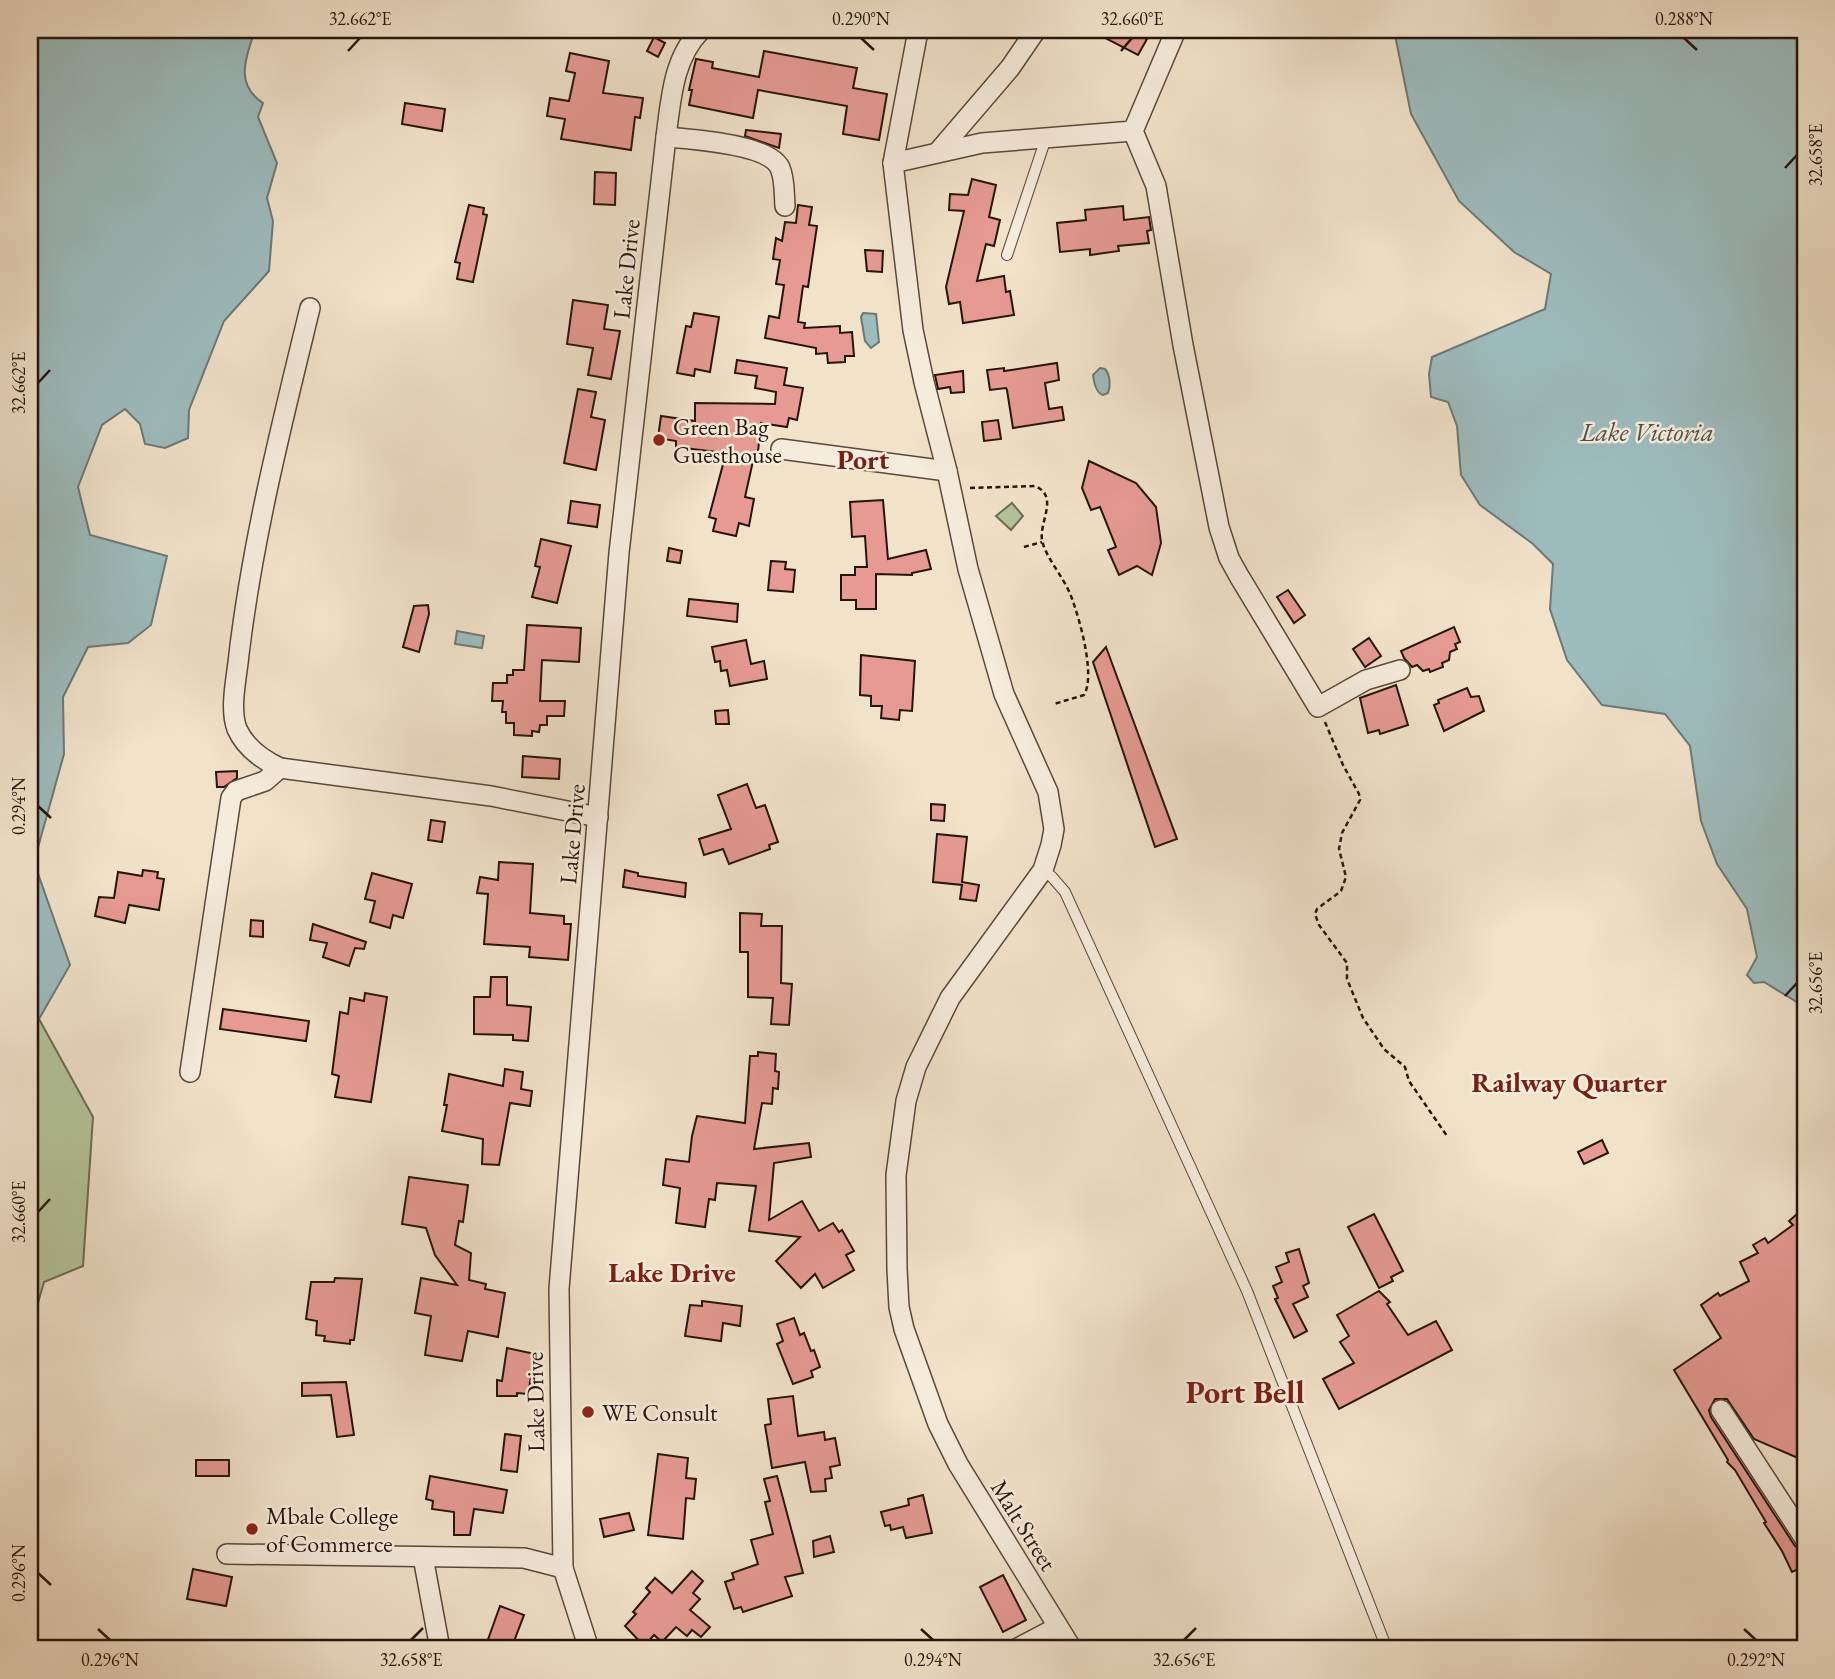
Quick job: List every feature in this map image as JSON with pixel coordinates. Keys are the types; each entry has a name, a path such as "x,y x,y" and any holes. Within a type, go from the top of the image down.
{"street":[{"name":"Lake Drive","path":"589,1649 564,1568 559,1289 620,554 666,137 676,72 692,39 701,30"},
{"path":"915,30 918,36 893,163 913,330 968,569 1004,694 1048,792 1054,829 1043,870"},
{"path":"938,152 1010,68 1036,30"},
{"path":"1176,30 1133,131 1156,186 1183,345 1219,527 1229,558 1318,707 1366,680 1400,670"},
{"path":"893,163 982,143 1133,131"},
{"path":"666,137 752,150 773,158 780,167 785,206"},
{"path":"310,308 261,514 236,686 234,716 237,729 248,746 264,760 280,768 491,796 598,817"},
{"path":"781,449 949,480"},
{"path":"190,1072 231,798 236,791 265,781 280,768"},
{"name":"Malt Street","path":"1043,870 950,998 916,1067 906,1101 897,1175 899,1307 912,1356 938,1424 958,1464 1072,1649"},
{"path":"1721,1409 1805,1539"},
{"path":"227,1554 524,1558 564,1568"},
{"path":"423,1557 440,1649"},
{"path":"1016,1649 1058,1627"}],"lane":[{"path":"1007,255 1045,138"},
{"path":"1043,870 1065,892 1247,1291 1387,1649"}],"path":[{"path":"949,480 1035,486 1040,487 1046,497 1048,504 1042,542 1071,596 1088,659 1088,688 1084,695 1054,704"},
{"path":"1024,547 1042,542"},
{"path":"1318,707 1360,800 1342,833 1339,849 1346,877 1341,891 1317,909 1315,914 1319,925 1348,962 1348,979 1363,1018 1384,1049 1405,1066 1409,1081 1447,1136"}],"green space":[{"path":"1012,503 1023,516 1011,530 996,516"},
{"path":"39,1019 93,1117 83,1266 44,1282 30,1331 30,1023"}],"water":[{"path":"30,30 255,30 246,60 245,79 254,96 263,103 258,117 277,163 267,198 273,221 269,271 224,321 189,410 188,438 165,448 145,444 140,424 125,409 102,425 78,487 90,535 167,556 151,625 128,643 88,647 63,697 64,754 34,862 70,965 39,1019 30,1023"},
{"name":"Lake Victoria","path":"1394,30 1805,30 1805,1007 1764,982 1754,983 1747,975 1757,957 1747,909 1717,864 1701,821 1690,746 1665,714 1602,705 1567,660 1550,609 1553,564 1533,544 1480,505 1461,475 1457,426 1448,402 1431,397 1429,374 1432,357 1545,309 1551,274 1514,252 1459,201 1411,114"},
{"path":"863,313 876,314 879,342 871,348 865,341 861,317"},
{"path":"1100,368 1105,369 1110,380 1108,393 1103,395 1097,390 1093,375"},
{"path":"457,631 484,636 482,648 455,644"}],"building":[{"path":"1114,30 1129,30 1147,39 1138,55 1107,39"},
{"path":"654,37 665,43 658,57 647,51"},
{"path":"764,51 857,68 853,88 887,94 879,140 843,134 847,106 758,90 753,118 689,105 692,90 689,90 696,59 713,62 712,68 759,77"},
{"path":"570,53 609,61 603,93 643,98 640,118 635,117 631,150 561,139 565,119 547,116 550,98 569,101 575,73 566,71"},
{"path":"405,103 445,109 442,131 402,124"},
{"path":"746,130 781,134 779,148 745,136"},
{"path":"595,172 616,173 615,205 594,204"},
{"path":"972,179 996,185 989,217 1000,220 994,246 986,244 977,281 1004,276 1014,315 963,323 960,302 949,304 946,287 964,211 949,210 950,194 968,195"},
{"path":"469,205 484,208 483,214 487,215 473,282 457,279 460,263 455,262"},
{"path":"798,205 812,207 809,225 817,226 808,287 803,286 798,322 805,323 804,328 840,326 840,333 852,332 854,356 845,356 845,362 828,363 827,353 816,354 816,348 765,338 769,316 779,318 784,285 776,284 780,260 773,259 776,238 782,241 785,222 796,223"},
{"path":"1123,206 1124,220 1149,217 1149,243 1118,246 1119,251 1090,255 1090,249 1060,252 1057,223 1086,220 1085,210"},
{"path":"865,250 883,251 882,272 867,271"},
{"path":"573,300 608,305 604,329 620,331 611,379 588,375 593,348 567,344"},
{"path":"694,313 719,317 710,372 695,369 694,376 677,373 686,326 691,327"},
{"path":"737,360 787,368 784,385 803,388 797,420 789,418 787,427 761,423 757,461 753,461 745,497 754,499 749,526 739,523 736,536 713,531 716,519 709,517 726,453 676,447 676,441 658,438 661,416 695,421 695,403 775,404 776,392 755,388 757,376 735,373"},
{"path":"1057,363 1059,380 1045,383 1049,409 1062,407 1064,420 1013,428 1007,390 990,390 987,370 1004,368 1004,371"},
{"path":"963,371 964,392 951,393 950,387 938,389 935,375"},
{"path":"578,389 596,392 591,417 605,420 596,470 564,463"},
{"path":"998,420 1001,439 984,441 982,422"},
{"path":"1089,461 1136,483 1156,507 1161,543 1152,575 1137,566 1119,575 1108,550 1116,547 1100,507 1091,510 1082,488"},
{"path":"883,500 888,559 926,550 931,569 912,575 876,574 876,609 856,609 856,600 841,600 841,575 855,575 855,567 867,567 865,536 852,537 850,502"},
{"path":"571,501 600,505 597,527 568,523"},
{"path":"541,539 571,546 557,603 532,597 540,567 535,566"},
{"path":"669,548 682,551 680,563 667,561"},
{"path":"771,561 786,562 785,569 795,570 793,592 768,590"},
{"path":"1288,590 1305,615 1294,623 1277,597"},
{"path":"689,599 738,604 737,622 687,616"},
{"path":"428,605 429,614 419,652 403,647 414,606"},
{"path":"527,625 581,628 579,662 542,660 540,701 565,701 564,716 547,716 547,725 540,725 539,732 532,731 532,736 514,735 514,723 506,723 506,712 502,712 503,701 492,701 493,683 507,683 507,675 513,675 513,670 524,670"},
{"path":"1454,627 1460,642 1455,644 1457,649 1450,652 1449,660 1442,663 1443,667 1430,672 1429,669 1423,671 1417,665 1412,667 1404,658 1401,651"},
{"path":"1369,638 1381,656 1365,667 1353,649"},
{"path":"746,640 751,664 764,661 767,679 730,686 727,670 721,671 720,661 715,662 712,647"},
{"path":"1106,647 1177,839 1155,847 1093,662"},
{"path":"861,655 915,661 912,711 900,710 899,720 881,718 882,706 871,706 871,696 860,695"},
{"path":"1396,685 1408,725 1380,734 1379,730 1368,733 1360,698"},
{"path":"1467,688 1471,697 1479,696 1484,711 1444,731 1434,705 1439,703 1438,700"},
{"path":"728,710 729,724 716,724 715,711"},
{"path":"523,756 560,759 559,779 522,777"},
{"path":"237,771 237,778 224,787 217,787 216,772"},
{"path":"747,784 756,808 765,805 778,842 769,845 770,849 729,864 723,849 704,855 699,839 731,829 718,795"},
{"path":"931,804 945,805 944,821 931,820"},
{"path":"431,820 445,822 442,842 428,840"},
{"path":"937,834 967,837 962,882 979,885 976,901 960,899 962,885 933,882"},
{"path":"499,862 533,864 530,913 564,916 564,924 571,924 568,960 529,957 530,947 484,944 488,894 477,893 480,877 498,880"},
{"path":"143,870 158,872 157,878 164,879 159,910 129,905 125,923 95,916 99,897 114,898 118,872 142,876"},
{"path":"625,870 638,873 638,876 686,883 685,897 623,887"},
{"path":"372,873 412,884 403,918 393,915 390,928 370,922 375,901 365,899"},
{"path":"740,913 762,914 761,926 782,926 781,983 792,984 789,1025 771,1024 773,998 748,997 748,952 740,952"},
{"path":"251,920 263,921 263,937 250,936"},
{"path":"313,924 366,942 364,949 355,948 349,966 323,957 327,943 310,940"},
{"path":"491,977 507,977 507,1005 531,1007 528,1041 513,1040 513,1035 474,1034 474,997 490,997"},
{"path":"365,993 387,997 371,1102 335,1097 339,1076 332,1074 340,1012 348,1014 350,998 364,1001"},
{"path":"223,1009 309,1021 306,1041 220,1029"},
{"path":"758,1052 776,1054 775,1071 779,1072 778,1089 773,1088 772,1104 762,1103 754,1149 809,1143 811,1157 774,1163 769,1220 802,1201 819,1231 833,1223 839,1232 842,1230 854,1251 846,1255 854,1270 823,1288 815,1274 801,1288 776,1261 800,1237 749,1231 756,1186 717,1183 715,1200 709,1199 705,1227 676,1223 680,1188 663,1185 666,1159 689,1162 697,1116 745,1123 750,1056 758,1056"},
{"path":"505,1069 523,1072 521,1089 532,1091 530,1106 510,1103 499,1165 482,1164 483,1139 442,1131 449,1074 503,1086"},
{"path":"1602,1140 1608,1153 1584,1164 1578,1152"},
{"path":"409,1177 468,1185 463,1222 459,1221 455,1245 471,1253 469,1280 486,1284 485,1289 505,1293 498,1337 468,1331 462,1361 425,1355 431,1316 415,1313 421,1278 457,1285 435,1255 426,1228 402,1224"},
{"path":"1805,1207 1805,1461 1754,1439 1727,1399 1715,1399 1709,1410 1795,1546 1805,1551 1805,1566 1792,1572 1764,1523 1766,1522 1735,1470 1727,1462 1674,1370 1721,1338 1701,1305 1718,1293 1720,1296 1749,1281 1740,1262 1758,1253 1753,1245 1765,1238 1768,1243 1793,1225 1789,1221"},
{"path":"1374,1214 1403,1271 1391,1277 1393,1281 1379,1288 1348,1227"},
{"path":"1299,1249 1309,1283 1303,1286 1308,1297 1293,1304 1307,1331 1294,1338 1275,1299 1278,1298 1273,1286 1282,1282 1276,1267 1289,1262 1286,1253"},
{"path":"335,1278 362,1279 354,1340 350,1340 350,1344 324,1341 325,1336 316,1335 317,1321 306,1319 311,1282 334,1282"},
{"path":"1379,1291 1390,1302 1387,1304 1408,1335 1436,1321 1452,1350 1339,1409 1323,1379 1354,1363 1340,1342 1349,1336 1337,1315"},
{"path":"702,1301 742,1306 740,1326 723,1323 721,1341 685,1336 690,1305 702,1306"},
{"path":"794,1318 800,1335 804,1333 811,1351 814,1350 820,1367 811,1371 813,1377 793,1384 777,1344 783,1341 777,1324"},
{"path":"507,1348 535,1354 528,1394 497,1396 497,1380 502,1381"},
{"path":"346,1382 354,1435 337,1437 331,1395 302,1396 302,1383"},
{"path":"793,1396 798,1436 824,1432 825,1440 835,1438 840,1465 830,1467 832,1478 825,1479 826,1491 811,1492 805,1462 772,1468 765,1425 771,1424 768,1399"},
{"path":"505,1434 521,1436 517,1472 501,1470"},
{"path":"658,1454 688,1458 686,1478 696,1479 694,1499 686,1498 683,1539 648,1535"},
{"path":"196,1460 229,1460 229,1476 196,1476"},
{"path":"430,1476 507,1490 503,1513 474,1509 470,1535 454,1535 454,1512 432,1509 433,1501 426,1499"},
{"path":"777,1476 803,1573 785,1577 792,1596 743,1612 741,1607 734,1609 725,1582 734,1579 732,1573 758,1564 751,1540 773,1534 765,1502 770,1501 764,1479"},
{"path":"923,1495 932,1533 906,1538 903,1527 891,1530 890,1525 885,1526 881,1512 909,1505 908,1499"},
{"path":"629,1513 634,1530 604,1537 600,1519"},
{"path":"830,1536 834,1552 814,1557 813,1541"},
{"path":"193,1569 232,1577 226,1606 187,1599"},
{"path":"692,1571 703,1581 693,1593 700,1599 690,1610 710,1627 701,1637 692,1630 687,1636 676,1627 662,1642 654,1635 644,1646 625,1626 650,1592 646,1588 655,1578 672,1593"},
{"path":"1003,1575 1026,1620 1003,1632 980,1587"},
{"path":"500,1606 524,1615 511,1649 486,1645"}],"place":[{"name":"Green Bag Guesthouse","path":"659,440"},
{"name":"WE Consult","path":"588,1412"},
{"name":"Mbale College of Commerce","path":"252,1529"}],"district":[{"name":"Port","path":"863,459"},
{"name":"Railway Quarter","path":"1569,1082"},
{"name":"Lake Drive","path":"672,1272"},
{"name":"Port Bell","path":"1245,1392"}]}
